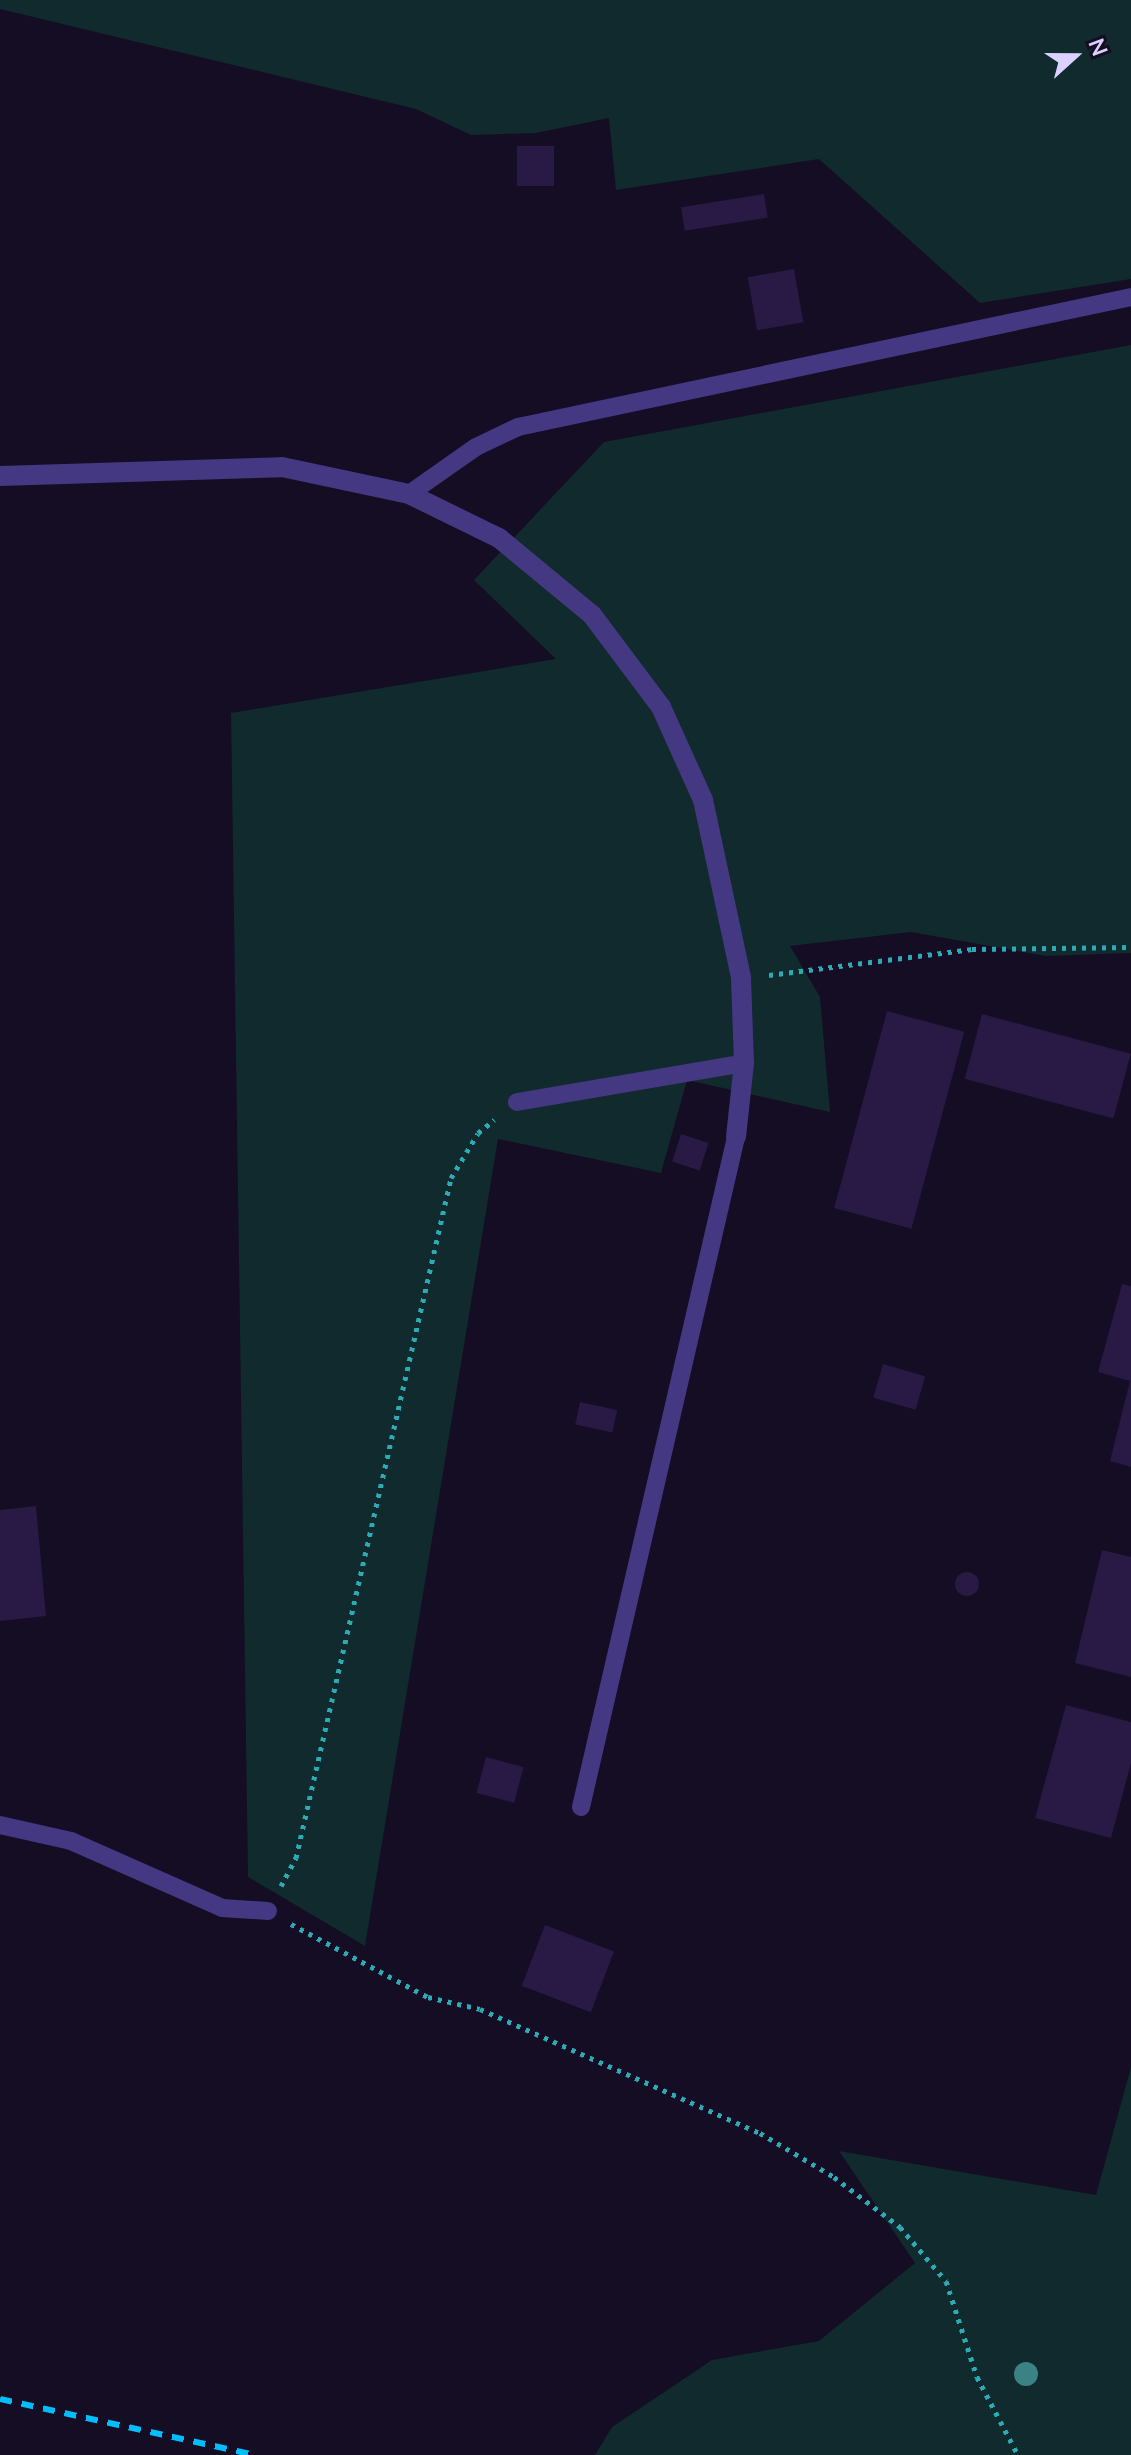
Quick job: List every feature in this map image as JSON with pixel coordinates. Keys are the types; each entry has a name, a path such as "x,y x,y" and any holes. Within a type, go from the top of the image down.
{"street":[{"path":"0,476 282,467 409,494 499,538 592,615 661,707 703,800 741,978 744,1063 736,1137"}],"lane":[{"path":"409,494 476,447 518,427 1131,297"},
{"path":"517,1102 744,1063"},
{"path":"581,1807 736,1137"},
{"path":"0,1825 71,1841 222,1908 268,1911"}],"path":[{"path":"741,978 972,949 1131,947"},
{"path":"517,1102 478,1133 451,1178 296,1858 268,1911 428,1997 480,2009 662,2089 760,2133 834,2177 900,2227 946,2281 977,2377 1018,2455"}],"green space":[{"path":"0,0 1131,0 1131,279 980,303 819,159 616,190 609,118 536,133 471,135 416,109 0,9"},
{"path":"1131,345 1131,953 1046,956 911,932 790,946 820,997 830,1112 687,1080 661,1173 498,1139 365,1946 248,1877 231,713 556,659 474,580 604,442"},
{"path":"1131,2067 1131,2455 595,2455 612,2427 712,2360 819,2341 915,2263 839,2151 1096,2195"}],"building":[{"path":"517,146 554,146 554,186 517,186"},
{"path":"764,194 768,218 685,231 681,207"},
{"path":"794,269 803,322 757,330 748,277"},
{"path":"887,1011 964,1032 911,1229 834,1208"},
{"path":"982,1014 1131,1054 1113,1119 965,1079"},
{"path":"681,1134 709,1143 700,1171 672,1162"},
{"path":"1122,1284 1131,1286 1131,1467 1110,1461 1130,1381 1098,1372"},
{"path":"883,1364 925,1376 916,1410 873,1398"},
{"path":"580,1402 617,1410 612,1432 575,1424"},
{"path":"36,1506 46,1616 0,1621 0,1510"},
{"path":"1102,1550 1131,1557 1131,1677 1075,1663"},
{"path":"967,1572 975,1576 979,1584 975,1592 967,1596 959,1592 955,1584 959,1576"},
{"path":"1066,1705 1131,1722 1131,1763 1111,1838 1035,1818"},
{"path":"486,1757 524,1767 514,1803 476,1793"},
{"path":"545,1925 614,1952 591,2012 522,1986"}],"railway":[{"path":"0,2399 255,2455"}]}
